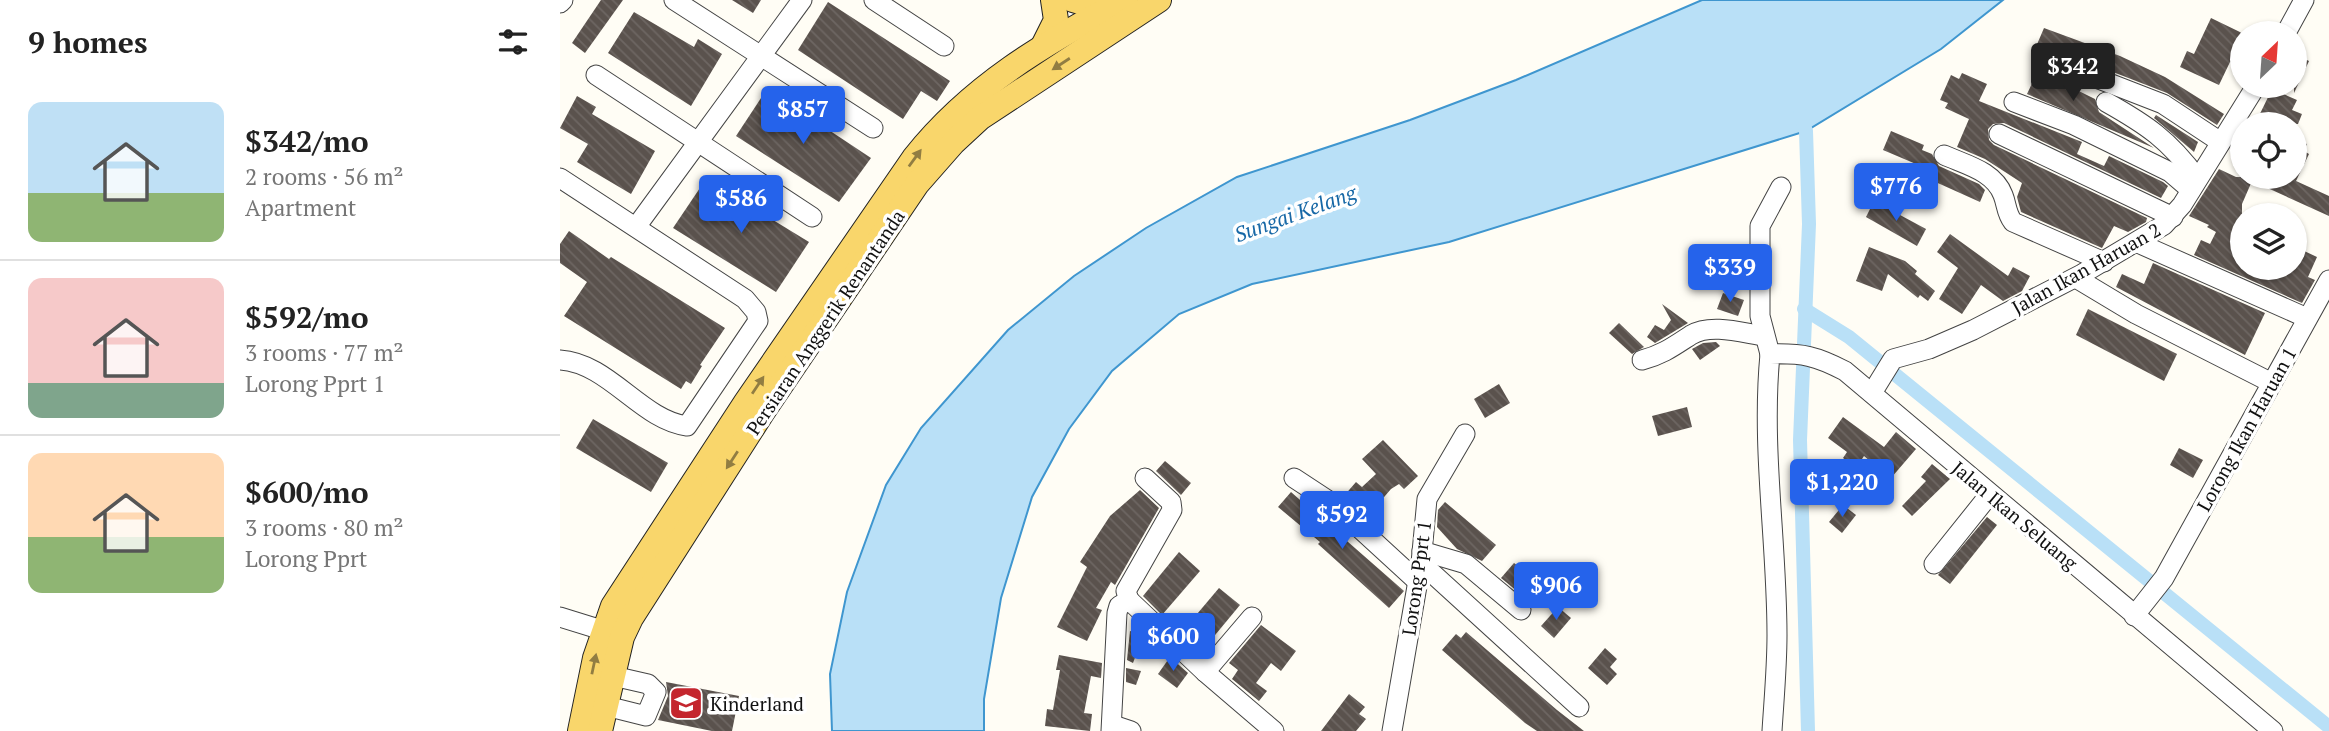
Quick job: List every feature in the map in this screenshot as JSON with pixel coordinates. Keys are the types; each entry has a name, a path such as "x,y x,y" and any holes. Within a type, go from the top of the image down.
{"main road":[{"path":"1043,46 1056,20 1055,0"},
{"path":"1073,0 1090,5 1122,0"},
{"name":"Persiaran Anggerik Renantanda","path":"600,731 613,676 612,633 648,589 917,184 953,143 980,118 1122,0"},
{"name":"Persiaran Anggerik Renantanda","path":"580,731 612,633 643,557 914,158 942,123 1043,46 1080,37 1159,0"}],"street":[{"path":"674,0 873,128"},
{"path":"636,227 763,57 802,0"},
{"path":"874,0 944,46"},
{"path":"1055,0 1080,37"},
{"path":"2282,0 2302,4 2293,21"},
{"path":"2078,71 2163,104 2219,141"},
{"path":"596,75 812,217"},
{"name":"Jalan Ikan Haruan 2","path":"1876,385 1893,359 1928,349 1973,330 2076,278 2138,243 2173,217 2248,98"},
{"path":"2014,102 2074,125 2194,184"},
{"path":"2106,103 2153,129 2174,148 2194,184"},
{"path":"1998,134 2173,217"},
{"path":"1944,155 1992,176 2003,195 2012,222 2104,262"},
{"path":"560,178 745,299 756,312 758,321 687,426 669,420 586,365 560,360"},
{"path":"1772,731 1777,635 1765,431 1767,345 1760,316 1760,226 1782,187"},
{"path":"2138,243 2307,318"},
{"path":"2076,278 2136,314 2270,382"},
{"name":"Lorong Ikan Haruan 1","path":"2134,616 2164,578 2270,382 2329,280"},
{"name":"Jalan Ikan Seluang","path":"1642,360 1680,345 1693,334 1720,330 1793,353 1814,355 1876,385 1990,494 2273,731"},
{"name":"Lorong Pprt 1","path":"1392,731 1420,565 1427,499 1465,434"},
{"path":"1145,478 1171,502 1172,510 1126,591 1129,600 1205,672 1274,731"},
{"path":"1294,478 1420,565 1579,707"},
{"path":"1934,564 1990,494"},
{"path":"1420,565 1466,564 1521,610"},
{"path":"1118,729 1111,710 1117,613 1119,606 1129,600"},
{"path":"560,617 612,633"},
{"path":"1205,672 1252,617"},
{"path":"606,706 646,716 656,692 648,684 613,676"}],"water":[{"name":"Sungai Kelang","path":"1702,0 2003,0 1941,49 1806,131 1449,242 1252,284 1179,314 1112,371 1069,429 1032,497 1001,598 984,699 984,731 832,731 830,674 847,592 886,485 921,428 1008,330 1074,276 1146,228 1237,177 1410,120 1516,80"}],"building":[{"path":"601,0 623,0 585,53 572,43"},
{"path":"732,0 761,0 753,13"},
{"path":"828,2 950,81 937,101 921,91 903,119 798,50"},
{"path":"634,12 694,47 698,39 722,54 691,106 608,53"},
{"path":"2211,18 2230,27 2230,62 2219,85 2180,67 2187,51 2194,54"},
{"path":"2044,28 2120,56 2165,77 2224,114 2217,125 2167,93 2082,60 2070,62 2035,49"},
{"path":"2038,71 2095,99 2099,112 2154,148 2027,94"},
{"path":"1962,73 1987,84 1979,101 2082,142 2077,154 2104,166 2109,156 2168,186 2161,198 2004,123 1993,124 1988,129 1989,140 1994,145 2147,218 2146,222 2128,232 2114,226 2102,248 2021,212 2017,197 2022,183 1985,159 1957,147 1969,119 1945,108 1948,103 1940,100 1951,75 1959,79"},
{"path":"767,89 871,158 839,202 736,136"},
{"path":"577,96 596,107 592,114 655,151 631,194 577,162 588,144 560,128"},
{"path":"2268,98 2297,100 2292,110 2297,112 2261,112"},
{"path":"2156,115 2198,142 2194,152 2154,118"},
{"path":"1891,131 1924,145 1922,150 1932,154 1939,166 1979,184 1985,190 1980,202 1920,175 1923,167 1883,150"},
{"path":"2219,169 2230,174 2230,189 2249,189 2242,203 2230,203 2230,271 2194,255 2201,240 2210,244 2216,232 2207,227 2209,225 2189,216"},
{"path":"706,179 809,242 776,292 673,228"},
{"path":"2307,186 2329,196 2329,216 2307,206 2307,203 2300,203 2270,189 2307,189"},
{"path":"1874,201 1926,229 1917,246 1866,217"},
{"path":"569,231 609,259 611,257 725,328 700,365 702,366 691,384 686,381 681,389 564,316 587,282 560,263 560,244"},
{"path":"1950,234 2008,276 2013,267 2030,276 2022,291 2003,301 1981,285 1962,314 1939,299 1958,268 1937,252"},
{"path":"1869,247 1905,261 1917,271 1915,274 1935,291 1928,301 1920,295 1918,298 1888,274 1882,291 1856,281"},
{"path":"2307,252 2317,257 2308,277 2315,280 2302,303 2250,280 2307,280"},
{"path":"2153,263 2265,313 2245,355 2116,287 2122,274 2144,284"},
{"path":"1723,293 1744,300 1738,316 1717,309"},
{"path":"1662,304 1688,323 1655,343 1647,337 1655,325 1664,330 1671,320"},
{"path":"2088,309 2177,354 2164,381 2076,335"},
{"path":"1619,323 1644,347 1632,354 1609,333"},
{"path":"1716,342 1720,346 1700,360 1692,349 1703,343"},
{"path":"1499,384 1510,403 1485,418 1474,399"},
{"path":"1687,407 1692,427 1658,436 1652,416"},
{"path":"1843,417 1884,447 1896,432 1916,449 1891,478 1864,456 1856,468 1843,458 1847,452 1828,438"},
{"path":"593,419 668,463 651,492 576,448"},
{"path":"1383,440 1418,476 1404,489 1399,484 1391,489 1366,518 1343,497 1356,482 1362,487 1376,474 1362,459"},
{"path":"2179,448 2203,460 2193,478 2170,465"},
{"path":"1165,461 1191,483 1181,495 1156,471"},
{"path":"1932,464 1950,479 1912,516 1902,506 1926,481 1921,477"},
{"path":"1140,490 1159,508 1115,585 1111,582 1096,608 1102,610 1087,641 1057,627 1087,567 1080,562 1110,516"},
{"path":"1291,492 1404,591 1389,608 1318,544 1320,542 1278,507"},
{"path":"1445,502 1496,545 1482,561 1457,549 1437,527 1438,510"},
{"path":"1843,505 1856,515 1842,533 1829,522"},
{"path":"1987,517 1997,525 1950,584 1938,575"},
{"path":"1179,552 1200,571 1162,615 1143,596"},
{"path":"1514,563 1542,586 1529,601 1501,578"},
{"path":"1219,588 1240,605 1201,652 1181,633"},
{"path":"1558,607 1571,618 1554,638 1541,626"},
{"path":"1261,625 1296,651 1281,671 1271,663 1256,683 1267,691 1259,701 1232,679 1238,670 1229,663"},
{"path":"1130,631 1143,636 1133,663 1127,660"},
{"path":"1466,632 1584,731 1537,731 1525,723 1442,650 1456,634 1461,638"},
{"path":"1605,648 1617,659 1610,667 1617,674 1607,685 1588,668"},
{"path":"1059,655 1102,663 1101,678 1091,676 1084,713 1092,714 1090,731 1045,726 1047,709 1053,710 1060,670 1056,670"},
{"path":"1170,657 1188,673 1177,688 1158,674"},
{"path":"1126,668 1141,671 1136,685 1126,682"},
{"path":"666,682 739,696 732,731 712,731 658,720 668,696"},
{"path":"1349,694 1365,707 1359,714 1366,719 1356,731 1321,731"}],"waterway":[{"path":"1800,114 1806,131 1809,224 1800,440 1808,731"},
{"path":"1804,309 1849,337 2329,727"}],"place":[{"name":"Kinderland","path":"686,703"}]}
